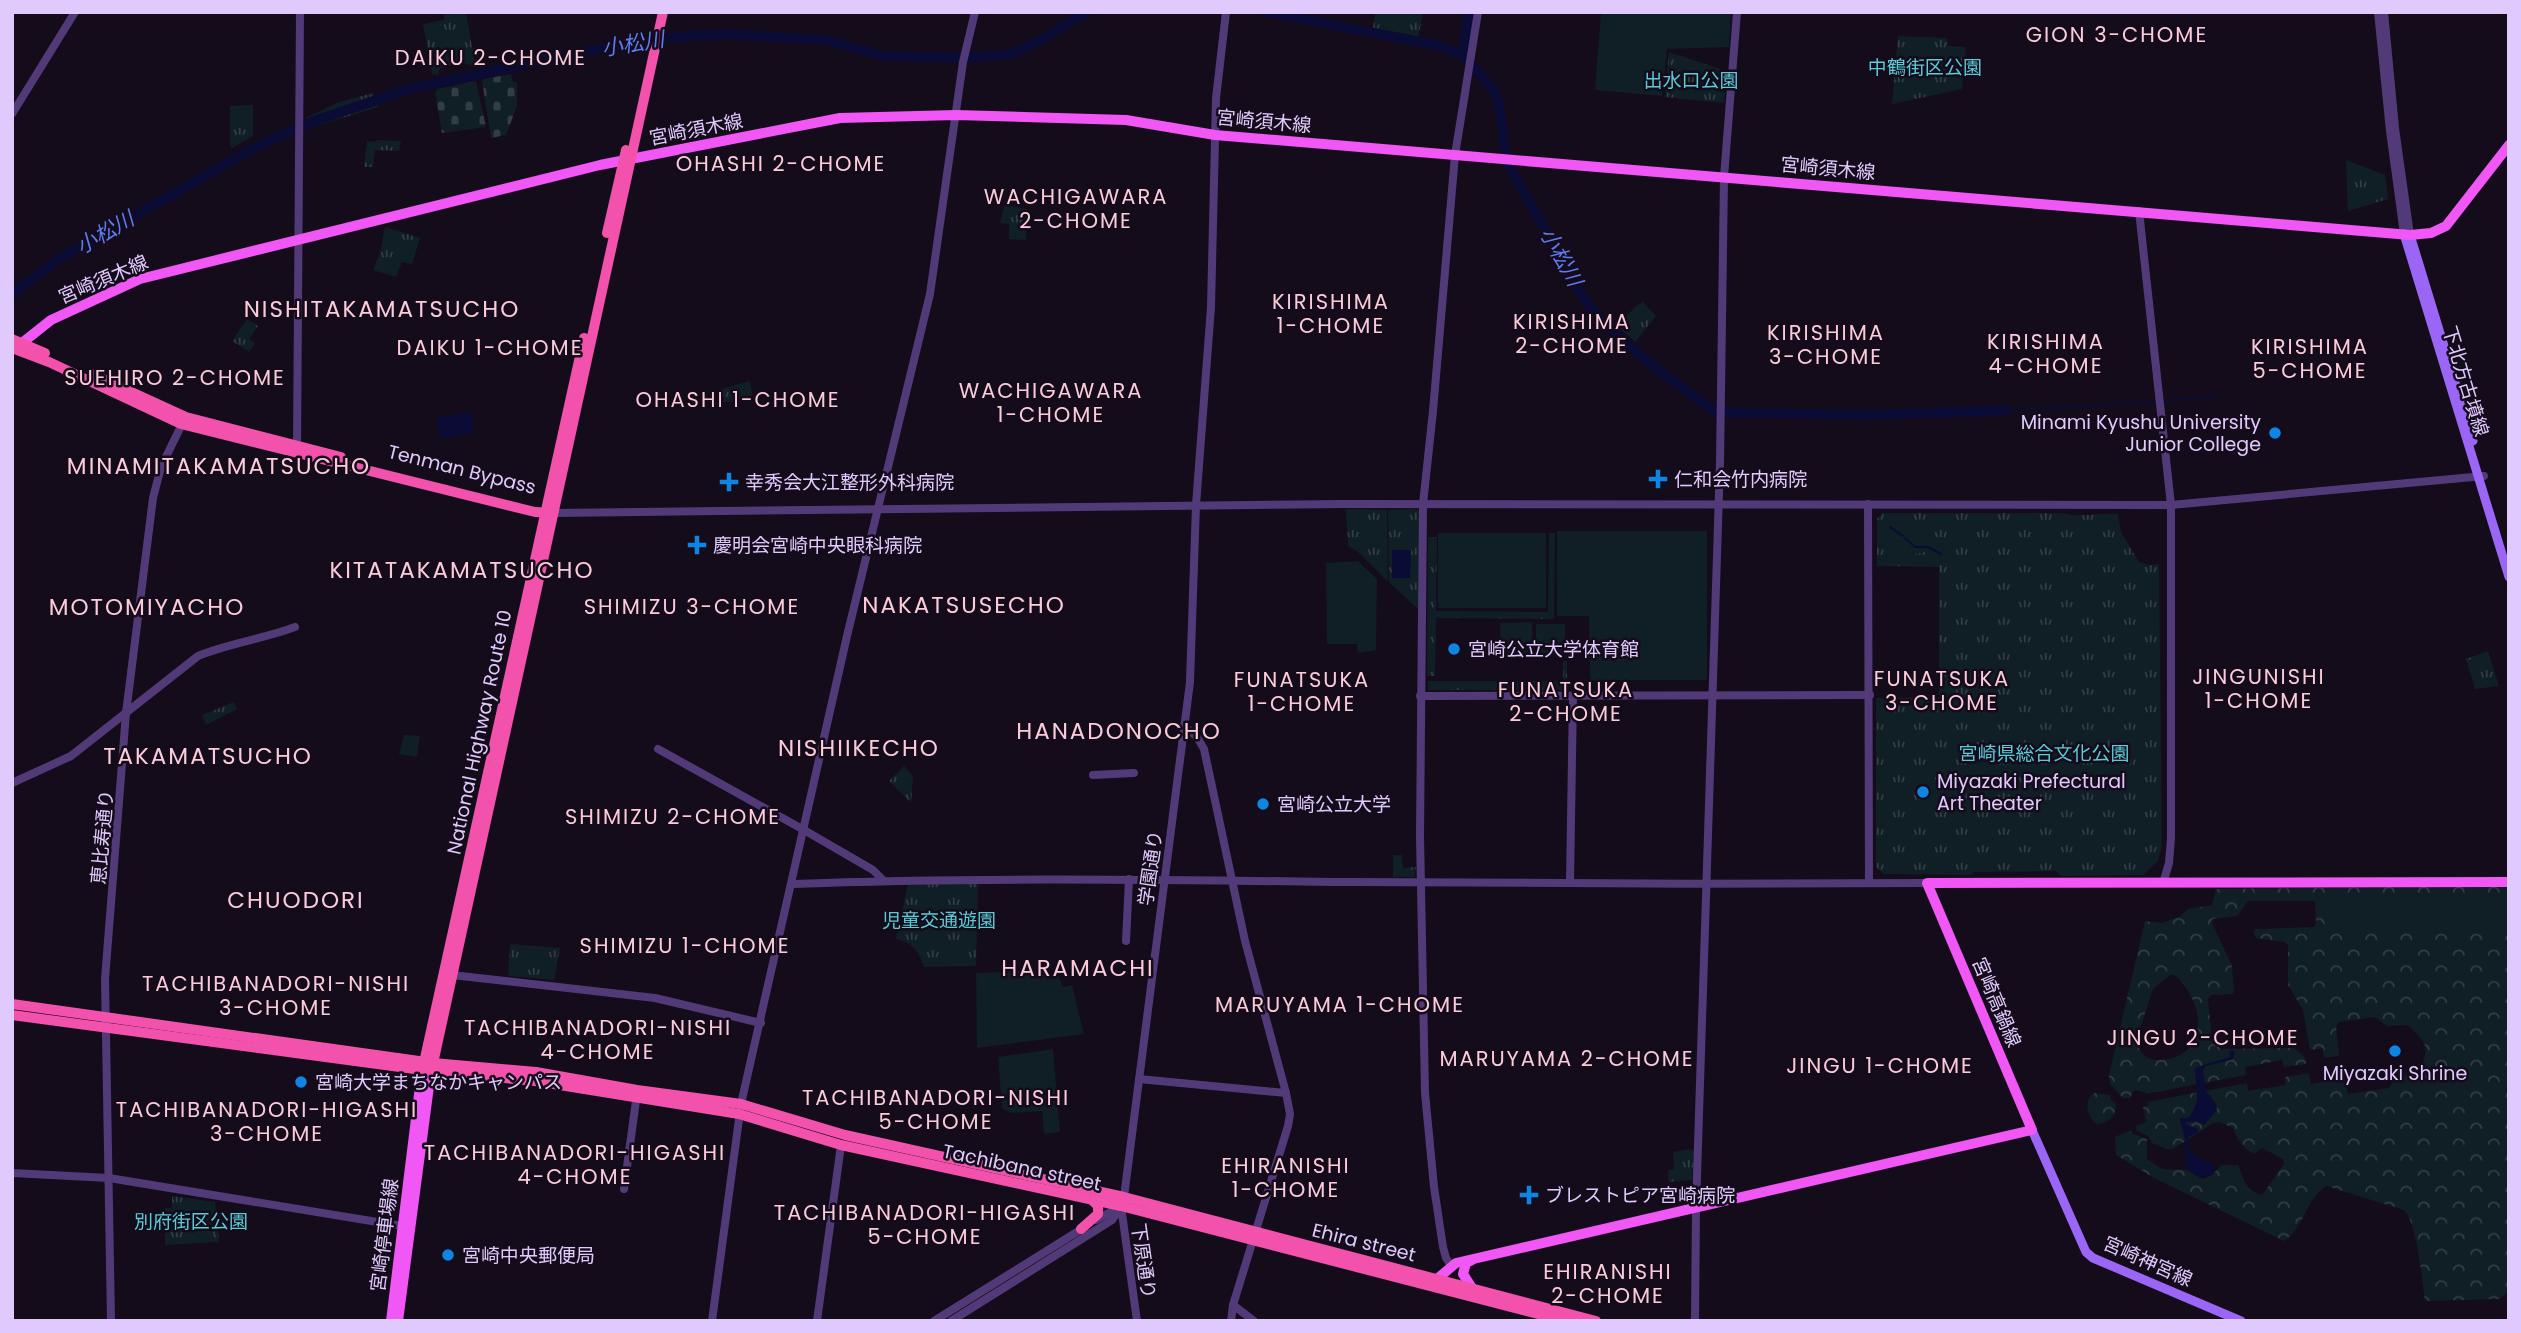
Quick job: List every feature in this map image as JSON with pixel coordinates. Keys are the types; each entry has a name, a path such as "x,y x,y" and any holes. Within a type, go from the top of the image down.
{"highway":[{"path":"654,36 656,12"},
{"path":"654,36 663,12"},
{"name":"National Highway Route 10","path":"428,1066 654,36"},
{"name":"Tenman Bypass","path":"15,346 184,421 537,505 550,512"},
{"name":"National Highway Route 10","path":"428,1066 452,975 550,512"},
{"path":"12,1004 428,1066"},
{"path":"12,1016 428,1066"},
{"name":"Tachibana street","path":"428,1066 536,1072 636,1094 740,1109 1122,1202"},
{"name":"Tachibana street","path":"740,1109 841,1145 1091,1200 1122,1202"},
{"path":"1081,1229 1098,1214 1098,1206 1091,1200"},
{"name":"Ehira street","path":"1122,1202 1596,1321"},
{"path":"1441,1283 1458,1293 1564,1321"}],"main road":[{"name":"宮崎須木線","path":"15,346 51,320 140,279 627,160 840,118 956,115 1126,120 1215,135 2407,235 2431,233 2446,226 2509,145"},
{"name":"下北方古墳線","path":"2407,235 2509,578"},
{"name":"下北方古墳線","path":"2481,477 2509,558"},
{"path":"1927,883 2509,882"},
{"name":"宮崎高鍋線","path":"1927,883 2032,1130"},
{"name":"宮崎停車場線","path":"398,1321 428,1066"},
{"path":"1441,1283 1451,1266 1467,1261 2032,1130"},
{"name":"宮崎神宮線","path":"2032,1130 2086,1252 2093,1258 2241,1321"},
{"name":"宮崎停車場線","path":"391,1321 407,1227"},
{"path":"1441,1283 1467,1261"},
{"path":"1467,1261 1463,1274 1472,1288"}],"street":[{"path":"12,114 75,12"},
{"path":"297,450 300,12"},
{"path":"712,1321 740,1109 846,636 930,294 964,57 975,12"},
{"name":"学園通り","path":"1122,1202 1190,682 1196,505 1211,307 1216,98 1226,12"},
{"path":"1451,1266 1443,1247 1426,1122 1420,882 1423,504 1455,155 1479,12"},
{"path":"1695,1321 1696,1207 1718,504 1724,177 1737,12"},
{"path":"2378,12 2393,163 2407,235"},
{"path":"2384,12 2407,235"},
{"path":"2139,211 2171,505 2171,838 2169,863 2163,883"},
{"name":"恵比寿通り","path":"111,1321 105,978 126,713 154,490 161,467 184,421"},
{"path":"550,512 1423,504 2171,505 2481,477"},
{"path":"1868,504 1868,883"},
{"path":"12,783 71,756 198,656 295,627"},
{"path":"1420,696 1870,695"},
{"path":"1570,882 1573,696"},
{"path":"1184,726 1197,737 1204,749 1231,881 1290,1114 1233,1305 1231,1321"},
{"path":"658,748 873,870 883,880"},
{"path":"1093,775 1134,773"},
{"path":"792,884 883,880 1129,879 1927,883"},
{"path":"1126,941 1129,879"},
{"path":"452,975 655,998 761,1023"},
{"path":"1139,1079 1286,1093"},
{"path":"624,1189 636,1094"},
{"path":"817,1321 841,1145"},
{"path":"12,1173 109,1178 407,1227"},
{"path":"934,1321 1122,1202"},
{"path":"951,1321 1112,1220 1122,1202"},
{"name":"下原通り","path":"1122,1202 1137,1321"},
{"path":"1233,1305 1254,1321"}],"green space":[{"path":"444,12 466,12 475,64 473,66 464,63 440,68 438,75 432,74 423,24 444,20"},
{"path":"1375,12 1423,12 1418,38 1373,28"},
{"path":"1601,12 1731,12 1729,47 1667,49 1662,96 1595,90"},
{"name":"中鶴街区公園","path":"1898,36 1947,38 1948,46 1966,47 1962,89 1892,104"},
{"name":"出水口公園","path":"1669,52 1726,71 1724,103 1665,97"},
{"path":"511,74 513,82 517,82 517,106 506,135 491,138 482,81"},
{"path":"476,81 486,127 442,133 435,93 438,89"},
{"path":"373,93 378,107 306,129 306,118 339,102"},
{"path":"253,105 253,136 232,148 230,106"},
{"path":"367,141 401,141 399,151 375,150 373,167 364,167"},
{"path":"2346,160 2385,175 2388,199 2348,211"},
{"path":"1006,205 1027,209 1026,240 1009,239 1009,224 1000,223"},
{"path":"385,227 420,238 412,264 402,262 396,277 373,270 380,253"},
{"path":"1643,302 1656,316 1635,342 1617,326"},
{"path":"247,319 258,326 249,339 255,343 249,352 232,341"},
{"path":"750,381 753,401 724,402 719,390"},
{"path":"1346,509 1387,510 1388,582 1358,552 1348,546"},
{"path":"1417,509 1417,608 1389,582 1388,510"},
{"name":"宮崎県総合文化公園","path":"1882,513 2118,514 2121,532 2139,562 2159,564 2162,847 2158,861 2143,875 2061,876 2056,871 1974,872 1971,875 1884,874 1876,867 1876,698 1939,697 1939,567 1877,566 1877,519"},
{"path":"1896,525 1905,528 1913,540 1927,542 1943,555 1928,551 1912,555 1907,545 1890,538 1890,529"},
{"path":"1557,531 1707,531 1707,680 1590,680 1589,616 1557,616"},
{"path":"1438,533 1546,533 1546,608 1438,608"},
{"path":"1549,533 1555,533 1554,619 1436,618 1435,676 1427,676 1428,537 1437,537 1436,611 1548,612"},
{"path":"1358,561 1377,579 1376,650 1358,653 1357,644 1327,644 1326,563"},
{"path":"1532,622 1533,657 1501,657 1500,623"},
{"path":"1536,624 1565,624 1565,655 1536,656"},
{"path":"2488,651 2499,686 2475,689 2466,659"},
{"path":"1563,661 1567,661 1567,690 1428,690 1428,681 1563,681"},
{"path":"234,702 237,709 206,725 202,715"},
{"path":"404,735 420,736 417,757 399,754"},
{"path":"904,766 913,776 911,803 889,781"},
{"path":"1393,855 1402,855 1403,868 1416,867 1414,877 1393,877"},
{"name":"児童交通遊園","path":"909,879 978,880 976,966 924,967 914,948 896,939"},
{"path":"2509,886 2509,1291 2499,1299 2425,1301 2416,1239 2404,1210 2326,1186 2314,1198 2296,1229 2284,1241 2154,1178 2116,1155 2115,1137 2131,1130 2133,1134 2147,1139 2147,1159 2162,1169 2187,1170 2203,1179 2212,1175 2221,1165 2238,1165 2249,1187 2262,1195 2284,1164 2283,1159 2262,1148 2254,1154 2250,1152 2241,1143 2233,1128 2220,1122 2213,1123 2173,1149 2166,1149 2152,1143 2148,1136 2137,1131 2136,1126 2146,1122 2143,1107 2148,1106 2147,1102 2247,1083 2248,1091 2286,1085 2285,1077 2309,1073 2311,1084 2328,1081 2327,1073 2342,1070 2348,1094 2389,1088 2395,1078 2418,1072 2425,1057 2423,1042 2408,1025 2387,1026 2375,1017 2339,1022 2336,1026 2339,1056 2324,1058 2323,1048 2310,1050 2303,1010 2288,985 2288,945 2256,938 2253,931 2314,927 2315,901 2248,901 2237,916 2213,919 2212,923 2232,966 2234,992 2212,995 2208,999 2212,1043 2222,1049 2294,1048 2305,1057 2306,1064 2284,1067 2282,1060 2245,1067 2246,1075 2146,1094 2134,1090 2130,1098 2123,1098 2110,1084 2109,1075 2145,921 2162,923 2179,917 2188,909 2212,905 2216,889","holes":["2171,974 2184,984 2194,1004 2198,1027 2190,1046 2183,1053 2172,1058 2151,1059 2141,1052 2136,1041 2153,989"]},
{"path":"2509,898 2509,926 2329,929 2328,900"},
{"path":"510,944 560,948 554,980 508,976"},
{"path":"1033,971 1058,975 1063,987 1072,985 1084,1034 977,1048 976,973"},
{"path":"1053,1049 1060,1132 1044,1134 1042,1111 1011,1113 1002,1108 998,1057"},
{"path":"2094,1093 2110,1095 2111,1100 2116,1103 2111,1118 2101,1124 2091,1118 2088,1109 2088,1100"},
{"path":"1690,1149 1694,1151 1692,1180 1669,1182 1668,1170 1674,1169 1673,1152"},
{"name":"別府街区公園","path":"172,1196 215,1202 219,1242 165,1245 165,1208 172,1208"}],"shaded area":[{"path":"470,412 474,433 440,439 436,418"},
{"path":"1392,550 1411,550 1410,578 1392,578"},
{"path":"2230,1051 2234,1051 2231,1060 2206,1066 2203,1070 2206,1091 2216,1104 2217,1110 2204,1125 2196,1121 2184,1123 2198,1129 2197,1133 2188,1137 2189,1150 2215,1166 2212,1175 2200,1178 2186,1168 2185,1139 2180,1120 2188,1118 2197,1100 2195,1068 2229,1057"}],"waterway":[{"name":"小松川","path":"12,294 57,260 254,148 314,121 412,88 638,41 701,35 731,34 826,40 883,56 968,58 1011,54 1041,40 1087,12"},
{"name":"小松川","path":"1266,12 1441,46 1462,55 1493,89 1499,104 1510,168 1564,268 1584,298 1598,317 1644,359 1715,412 1874,415 2007,410"},
{"path":"1462,55 1469,12"},
{"path":"2165,401 2219,396"},
{"path":"2007,410 2155,402"},
{"path":"1890,527 1903,536"},
{"path":"1905,538 1915,547 1928,547 1941,554"}],"place":[{"name":"Minami Kyushu University Junior College","path":"2275,433"},
{"name":"仁和会竹内病院","path":"1658,479"},
{"name":"幸秀会大江整形外科病院","path":"729,482"},
{"name":"慶明会宮崎中央眼科病院","path":"697,545"},
{"name":"宮崎公立大学体育館","path":"1454,649"},
{"name":"Miyazaki Prefectural Art Theater","path":"1923,792"},
{"name":"宮崎公立大学","path":"1263,804"},
{"name":"Miyazaki Shrine","path":"2395,1051"},
{"name":"宮崎大学まちなかキャンパス","path":"301,1082"},
{"name":"ブレストピア宮崎病院","path":"1529,1195"},
{"name":"宮崎中央郵便局","path":"448,1255"}],"district":[{"name":"GION 3-CHOME","path":"2117,35"},
{"name":"DAIKU 2-CHOME","path":"491,58"},
{"name":"OHASHI 2-CHOME","path":"781,164"},
{"name":"WACHIGAWARA 2-CHOME","path":"1076,209"},
{"name":"NISHITAKAMATSUCHO","path":"382,309"},
{"name":"KIRISHIMA 1-CHOME","path":"1331,314"},
{"name":"KIRISHIMA 2-CHOME","path":"1572,334"},
{"name":"KIRISHIMA 3-CHOME","path":"1826,345"},
{"name":"DAIKU 1-CHOME","path":"490,348"},
{"name":"KIRISHIMA 4-CHOME","path":"2046,354"},
{"name":"KIRISHIMA 5-CHOME","path":"2310,359"},
{"name":"SUEHIRO 2-CHOME","path":"175,378"},
{"name":"OHASHI 1-CHOME","path":"738,400"},
{"name":"WACHIGAWARA 1-CHOME","path":"1051,403"},
{"name":"MINAMITAKAMATSUCHO","path":"219,466"},
{"name":"KITATAKAMATSUCHO","path":"462,570"},
{"name":"NAKATSUSECHO","path":"964,605"},
{"name":"MOTOMIYACHO","path":"147,607"},
{"name":"SHIMIZU 3-CHOME","path":"692,607"},
{"name":"JINGUNISHI 1-CHOME","path":"2259,689"},
{"name":"FUNATSUKA 3-CHOME","path":"1942,691"},
{"name":"FUNATSUKA 1-CHOME","path":"1302,692"},
{"name":"FUNATSUKA 2-CHOME","path":"1566,702"},
{"name":"HANADONOCHO","path":"1119,731"},
{"name":"NISHIIKECHO","path":"859,748"},
{"name":"TAKAMATSUCHO","path":"208,756"},
{"name":"SHIMIZU 2-CHOME","path":"673,817"},
{"name":"CHUODORI","path":"296,900"},
{"name":"SHIMIZU 1-CHOME","path":"685,946"},
{"name":"HARAMACHI","path":"1078,968"},
{"name":"TACHIBANADORI-NISHI 3-CHOME","path":"276,996"},
{"name":"MARUYAMA 1-CHOME","path":"1340,1005"},
{"name":"JINGU 2-CHOME","path":"2203,1038"},
{"name":"TACHIBANADORI-NISHI 4-CHOME","path":"598,1040"},
{"name":"MARUYAMA 2-CHOME","path":"1567,1059"},
{"name":"JINGU 1-CHOME","path":"1880,1066"},
{"name":"TACHIBANADORI-NISHI 5-CHOME","path":"936,1110"},
{"name":"TACHIBANADORI-HIGASHI 3-CHOME","path":"267,1122"},
{"name":"TACHIBANADORI-HIGASHI 4-CHOME","path":"575,1165"},
{"name":"EHIRANISHI 1-CHOME","path":"1286,1178"},
{"name":"TACHIBANADORI-HIGASHI 5-CHOME","path":"925,1225"},
{"name":"EHIRANISHI 2-CHOME","path":"1608,1284"}]}
